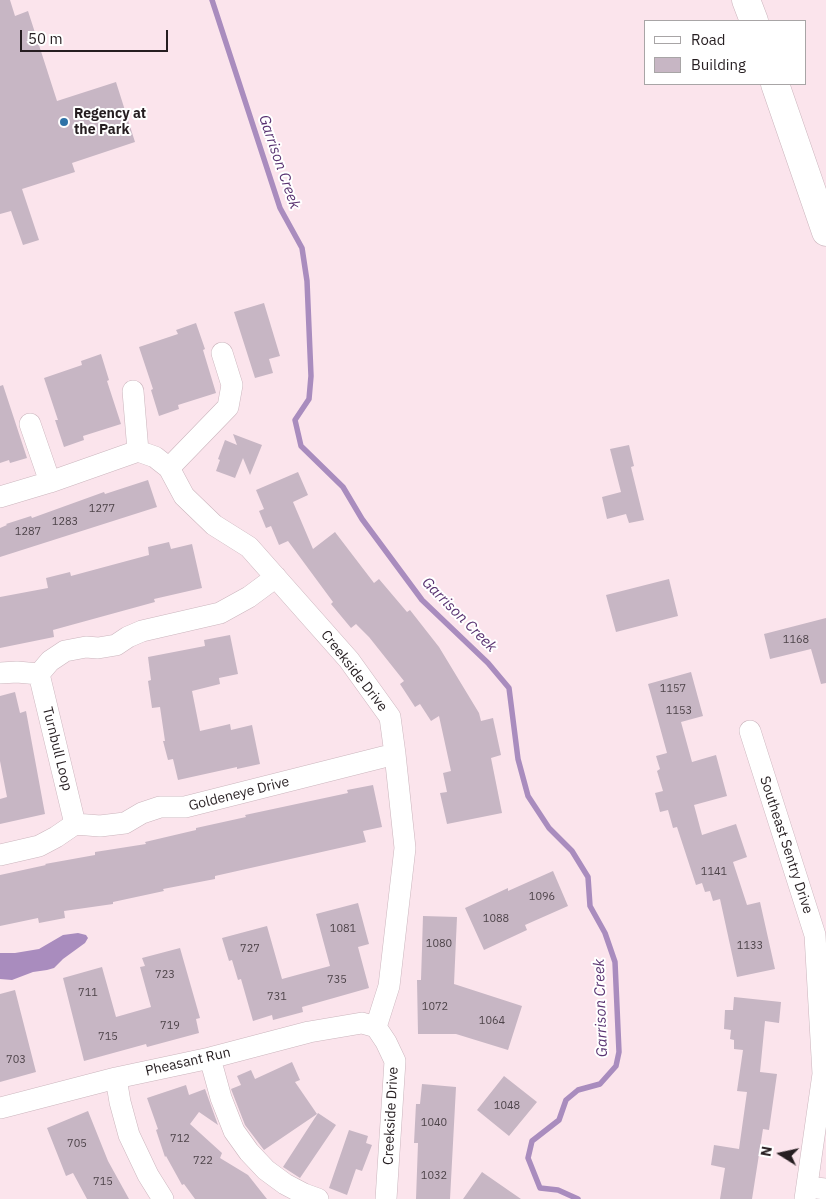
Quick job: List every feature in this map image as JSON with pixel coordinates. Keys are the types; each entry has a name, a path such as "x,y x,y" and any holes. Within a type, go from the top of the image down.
{"main road":[{"path":"746,0 754,20"},
{"path":"775,85 826,232"}],"street":[{"path":"169,468 228,407 232,385 222,353"},
{"path":"0,497 50,482 138,451 133,391"},
{"path":"30,424 50,482"},
{"name":"Creekside Drive","path":"138,451 155,457 169,468 184,496 214,525 249,547 349,660 390,717 405,848 388,986 376,1027 395,1061 386,1199"},
{"path":"0,673 39,674 50,661 65,651 86,647 98,648 116,645 142,631 220,613 249,597 276,577"},
{"name":"Turnbull Loop","path":"39,674 75,824"},
{"name":"Southeast Sentry Drive","path":"750,731 821,933 822,1074 813,1191"},
{"name":"Goldeneye Drive","path":"75,824 100,826 125,823 142,813 160,808 185,808 395,754"},
{"path":"0,855 39,846 75,824"},
{"name":"Pheasant Run","path":"0,1108 116,1078 210,1058 309,1032 362,1022 376,1027"},
{"path":"210,1058 221,1098 234,1131 249,1152 266,1170 285,1184 318,1199"},
{"path":"116,1078 129,1135 148,1175 163,1199"}],"shaded area":[{"path":"78,933 86,935 88,938 85,943 54,968 33,972 12,980 0,979 0,953 15,953 39,949 63,935"}],"building":[{"name":"Regency at the Park","path":"0,0 10,0 15,16 28,11 57,101 116,82 135,142 72,163 75,172 22,189 39,240 23,245 11,211 0,214"},
{"path":"264,303 280,356 269,359 273,373 255,378 234,312"},
{"path":"196,323 205,349 203,350 216,393 178,405 179,409 159,416 151,390 153,389 139,347 178,334 176,330"},
{"path":"101,354 109,380 107,381 121,424 83,436 84,440 64,447 55,420 58,420 44,378 82,365 81,361"},
{"path":"3,385 27,458 10,463 9,460 0,463 0,386"},
{"path":"233,434 262,445 250,475 243,458 235,478 216,471 225,440 237,445"},
{"path":"629,445 634,466 631,467 644,520 629,523 626,514 607,519 602,497 621,492 610,449"},
{"path":"298,472 308,495 293,502 313,549 335,532 374,583 379,579 407,612 410,610 439,647 479,713 481,721 493,718 501,755 491,758 502,813 447,824 440,793 447,792 443,773 451,771 439,716 431,721 420,704 415,707 400,684 404,681 369,637 356,624 351,628 331,604 333,602 288,541 279,545 271,526 266,528 259,511 264,509 256,490"},
{"path":"148,480 157,507 0,557 0,528 6,524 31,516 32,518 104,492 105,494"},
{"path":"169,542 171,549 192,544 202,588 154,599 155,602 53,630 54,637 0,648 0,597 48,588 46,578 70,572 71,576 149,555 148,547"},
{"path":"669,579 678,616 616,632 606,595"},
{"path":"826,618 826,683 821,684 811,649 770,659 764,634"},
{"path":"230,635 238,674 219,678 220,684 192,691 200,731 230,724 231,730 252,725 260,764 178,780 173,759 168,760 163,741 165,741 160,707 152,708 148,681 151,680 148,657 205,646 204,640"},
{"path":"691,672 703,716 681,722 692,762 716,755 727,796 694,805 702,835 736,824 747,857 733,862 747,905 760,902 775,969 737,977 720,899 713,901 710,891 705,892 702,883 696,885 677,827 673,828 668,810 660,812 655,793 663,791 657,771 660,769 656,756 667,753 648,684"},
{"path":"15,692 20,713 26,711 45,814 0,824 0,799 7,797 0,761 0,696"},
{"path":"373,785 382,827 363,831 366,842 215,876 215,879 163,889 164,891 113,902 113,904 64,911 65,918 39,923 38,918 0,926 0,875 95,855 95,852 146,844 145,842 196,830 196,828 246,817 245,815 348,793 347,790"},
{"path":"553,871 568,906 525,925 527,930 484,950 465,908 508,888 508,891"},
{"path":"358,903 369,944 358,947 369,988 302,1007 303,1012 273,1020 272,1015 253,1021 241,979 238,980 232,960 229,961 222,938 267,926 282,979 330,966 316,914"},
{"path":"423,916 457,917 454,984 522,1006 508,1050 456,1034 418,1034 417,980 421,980"},
{"path":"180,948 200,1018 196,1019 199,1033 147,1047 146,1044 84,1061 63,978 102,967 116,1017 151,1007 140,967 145,966 142,958"},
{"path":"15,990 36,1072 0,1082 0,994"},
{"path":"734,997 781,1002 779,1023 765,1021 760,1072 777,1074 769,1130 763,1129 752,1199 720,1199 725,1168 711,1165 714,1145 739,1149 747,1092 737,1091 743,1050 734,1049 734,1040 730,1039 731,1030 724,1029 725,1010 733,1010"},
{"path":"292,1062 300,1080 295,1082 317,1114 264,1150 245,1125 231,1089 241,1085 237,1076 251,1070 255,1079"},
{"path":"504,1076 537,1102 509,1136 477,1110"},
{"path":"422,1084 456,1087 450,1199 416,1199 418,1143 414,1143 416,1104 420,1104"},
{"path":"186,1085 189,1095 205,1089 218,1125 199,1112 190,1124 222,1153 220,1158 248,1175 267,1199 195,1199 184,1184 182,1185 165,1157 147,1098"},
{"path":"88,1111 108,1161 129,1199 87,1199 73,1173 66,1176 47,1128"},
{"path":"318,1113 336,1125 300,1178 283,1167"},
{"path":"349,1130 368,1136 366,1143 372,1145 362,1171 356,1169 347,1195 329,1188"},
{"path":"482,1172 521,1199 463,1199"}],"waterway":[{"name":"Garrison Creek","path":"212,0 280,208 302,248 307,281 311,376 309,399 295,420 301,446 343,487 362,519 422,600 488,663 509,688 518,759 528,796 549,828 572,851 588,877 590,906 605,933 615,962 619,1052 616,1066 600,1084 578,1090 566,1100 559,1120 532,1141 528,1158 540,1188 558,1190 578,1199"}],"place":[{"name":"Regency at the Park","path":"64,122"}]}
